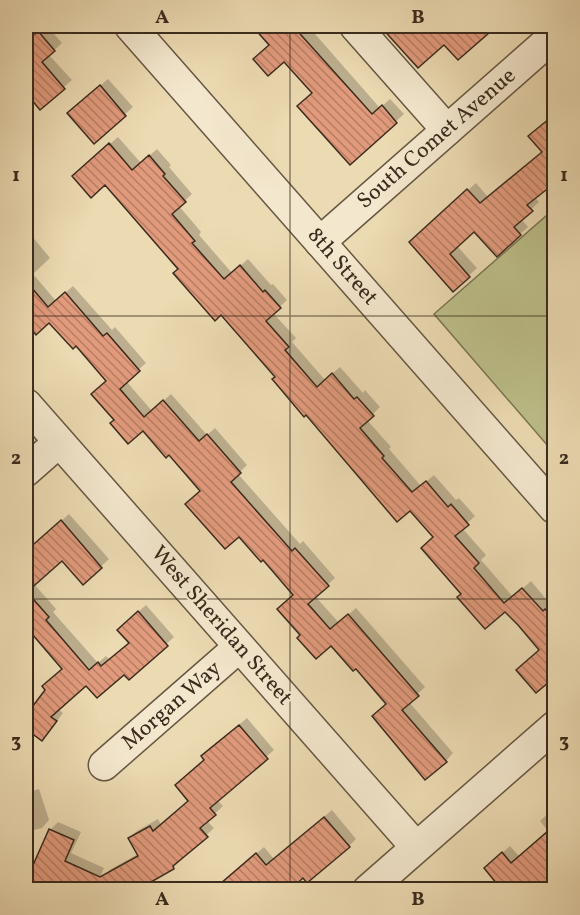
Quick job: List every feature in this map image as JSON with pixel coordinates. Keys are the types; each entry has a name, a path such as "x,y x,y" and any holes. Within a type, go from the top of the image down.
{"street":[{"name":"8th Street","path":"130,26 555,508"},
{"path":"355,26 447,130"},
{"name":"South Comet Avenue","path":"320,242 555,36"},
{"name":"West Sheridan Street","path":"26,404 416,847"},
{"path":"26,471 59,442"},
{"name":"Morgan Way","path":"104,765 240,647"},
{"path":"368,890 555,727"}],"green space":[{"path":"554,209 554,453 434,314"}],"building":[{"path":"26,26 35,34 38,31 55,51 42,62 65,89 40,110 26,93"},
{"path":"252,26 293,26 372,114 382,105 397,123 350,165 297,106 312,93 284,62 268,76 253,59 269,45"},
{"path":"380,26 497,26 458,60 444,45 418,68"},
{"path":"100,85 126,116 94,144 67,113"},
{"path":"555,114 555,183 527,205 533,211 514,227 521,235 497,257 474,232 450,254 470,277 453,292 409,242 467,189 480,203 542,152 528,136"},
{"path":"109,143 132,170 149,155 165,174 163,176 186,202 172,214 195,241 192,243 224,279 240,265 263,292 265,290 281,308 266,321 289,347 285,350 317,387 332,373 354,399 357,397 374,416 360,428 384,456 382,458 412,492 426,481 448,507 451,504 469,525 455,536 479,563 474,568 504,603 522,588 543,611 545,609 555,620 555,677 536,693 516,670 539,650 518,625 505,612 485,629 457,597 461,594 421,548 433,537 410,511 397,522 306,415 304,417 272,379 275,377 221,315 215,321 173,273 178,269 105,185 91,198 72,176"},
{"path":"26,281 48,307 65,292 103,336 107,333 140,371 120,389 144,417 163,400 199,441 207,434 241,473 231,482 292,551 295,548 329,586 308,604 330,629 348,614 419,696 402,710 447,762 425,780 372,716 386,704 356,669 353,671 331,646 316,659 297,638 300,635 277,609 293,595 263,560 261,562 239,537 225,549 185,504 200,491 169,455 166,458 143,431 128,444 110,423 114,420 91,394 106,381 76,346 73,349 49,323 36,335 26,323"},
{"path":"61,520 102,568 83,585 62,561 27,592 49,617 46,620 89,670 98,662 101,666 129,643 117,630 138,611 168,646 129,680 124,675 97,698 86,686 51,717 57,721 42,741 26,729 26,715 45,690 42,686 62,669 26,627 26,551"},
{"path":"239,725 268,759 210,808 216,815 200,828 208,837 173,866 174,869 137,890 46,890 26,881 49,829 74,840 65,861 100,877 138,856 128,838 150,826 153,831 188,801 175,785 204,760 201,756"},
{"path":"324,817 350,847 307,883 303,878 290,890 213,890 256,853 266,865"},
{"path":"555,825 555,890 502,890 484,868 502,852 511,863"}]}
